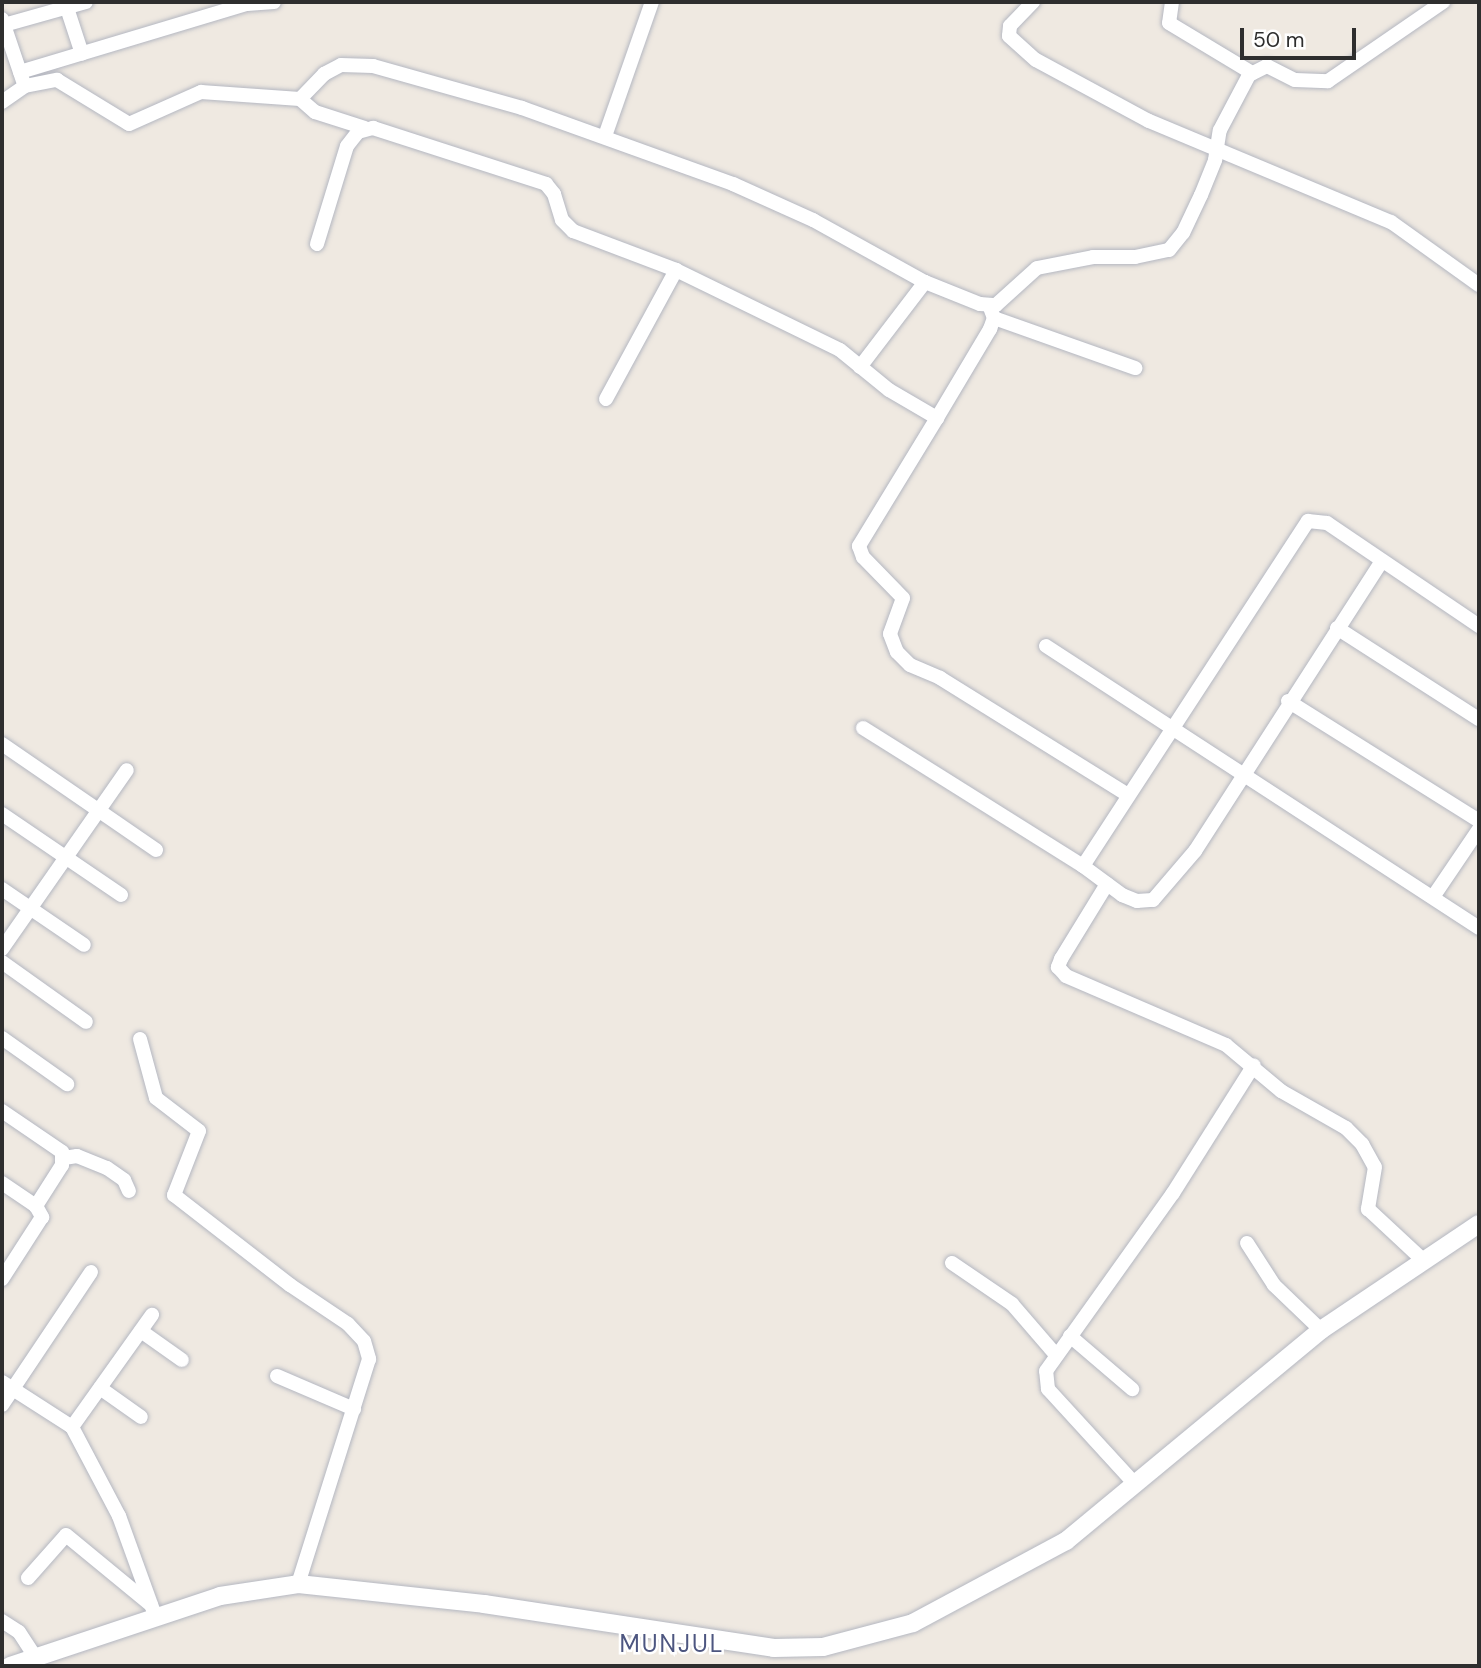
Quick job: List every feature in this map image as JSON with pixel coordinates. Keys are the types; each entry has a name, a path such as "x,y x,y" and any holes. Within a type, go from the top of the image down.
{"street":[{"path":"22,79 7,47 3,22 86,2"},
{"path":"2,102 22,79 82,54 246,3 274,2"},
{"path":"605,136 652,2"},
{"path":"1033,2 1010,26 1014,45 1102,99 1391,222 1479,285"},
{"path":"1172,2 1169,23 1252,74"},
{"path":"1128,795 940,678 910,665 897,652 890,634 904,598 863,557 859,546 937,418 991,312 1037,268 1093,257 1136,257 1170,250 1184,233 1217,150 1220,130 1252,74 1274,66 1295,80 1328,81 1443,2"},
{"path":"67,8 82,54"},
{"path":"300,99 324,74 341,65 373,66 605,136 773,200 925,282 991,312 1135,369"},
{"path":"22,79 57,80 129,124 201,92 300,99 315,112 545,184 552,189 567,227 676,270 840,351 937,418"},
{"path":"317,244 347,146 365,128"},
{"path":"606,399 676,270"},
{"path":"860,367 925,282"},
{"path":"1083,866 1308,521 1327,523 1479,626"},
{"path":"863,728 1083,866 1107,884 1137,901 1153,900 1188,861 1288,701 1382,561"},
{"path":"1337,628 1479,719"},
{"path":"1046,646 1479,928"},
{"path":"1288,701 1479,821"},
{"path":"2,744 156,849"},
{"path":"2,949 127,769"},
{"path":"2,814 121,895"},
{"path":"1433,897 1479,830"},
{"path":"1107,884 1058,967 1066,976 1110,996 1187,1024 1254,1065 1281,1091 1346,1128 1362,1144 1375,1167 1368,1209 1424,1261"},
{"path":"2,890 84,945"},
{"path":"2,962 86,1022"},
{"path":"2,1038 67,1084"},
{"path":"140,1039 156,1098 199,1130 174,1195 290,1286 348,1324 365,1341 369,1359 298,1584"},
{"path":"1135,1484 1048,1389 1046,1371 1173,1193 1254,1065"},
{"path":"2,1111 62,1152 64,1158 36,1206"},
{"path":"64,1158 77,1157 107,1168 124,1180 128,1191"},
{"path":"2,1183 36,1206 42,1217 2,1279"},
{"path":"10,1666 154,1612 220,1596 298,1584 484,1604 774,1648 823,1647 913,1623 992,1584 1066,1541 1321,1330 1479,1224"},
{"path":"1247,1243 1274,1285 1321,1330"},
{"path":"953,1263 1012,1304 1056,1355"},
{"path":"2,1405 7,1385 91,1272"},
{"path":"72,1427 152,1315"},
{"path":"141,1331 182,1360"},
{"path":"1070,1336 1132,1389"},
{"path":"277,1376 354,1409"},
{"path":"7,1385 72,1427 119,1516 154,1612"},
{"path":"100,1388 141,1417"},
{"path":"28,1578 66,1535 154,1612"},
{"path":"2,1621 19,1632 35,1657"}],"district":[{"name":"MUNJUL","path":"672,1644"}]}
